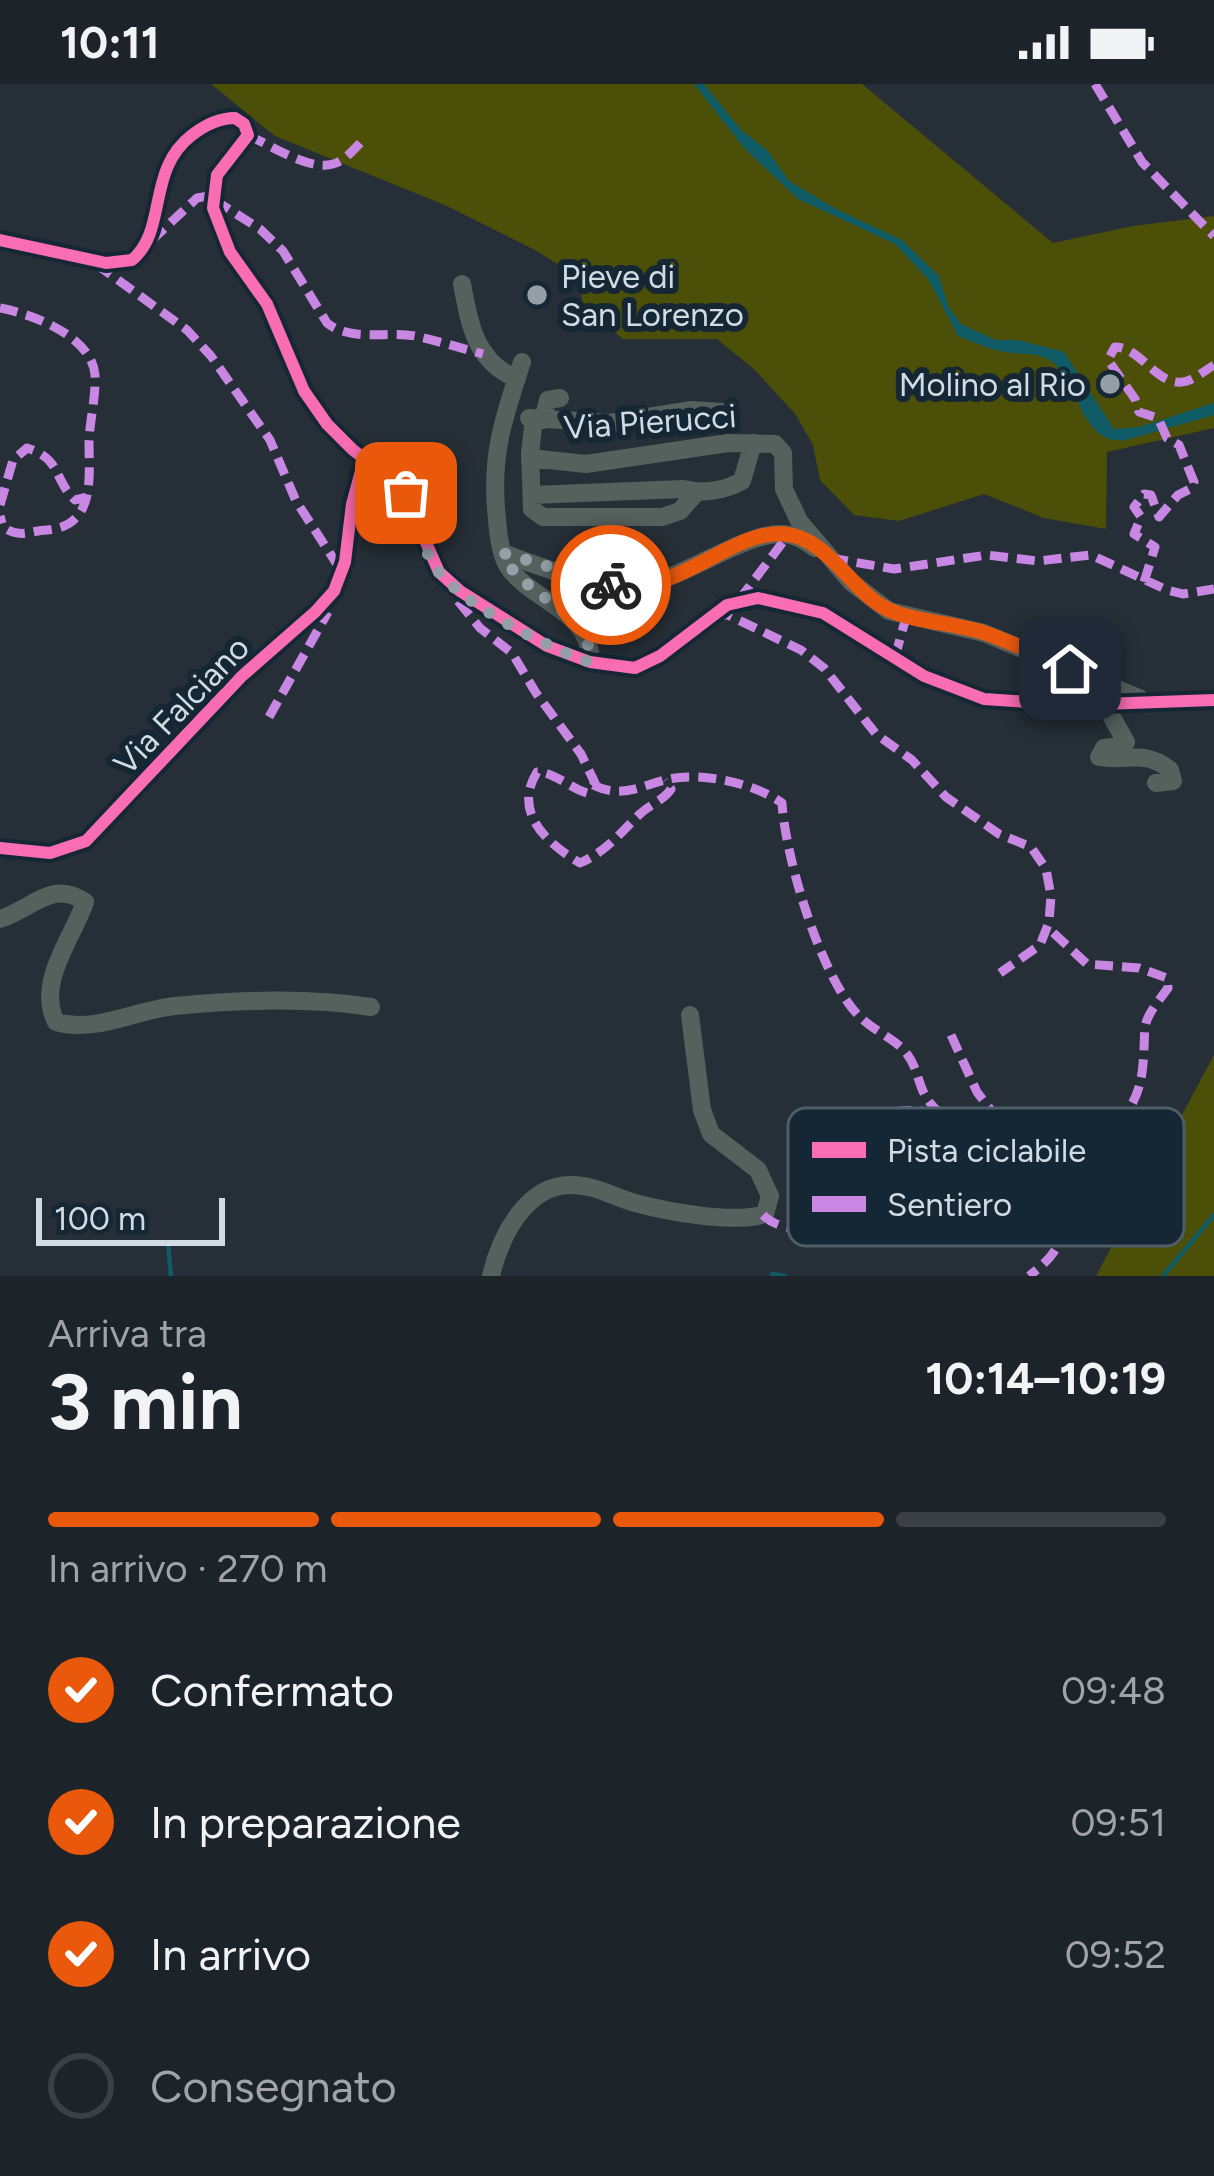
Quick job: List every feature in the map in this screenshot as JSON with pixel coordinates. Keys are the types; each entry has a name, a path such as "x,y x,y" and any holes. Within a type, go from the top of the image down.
{"street":[{"path":"0,240 106,262 132,260 148,238 163,173 180,145 220,119 240,120 247,128 245,143 223,166 213,190 219,230 267,304 304,391 327,424 364,460 401,486 432,561 451,584 547,646 590,662 626,668 648,664 727,605 758,598 823,613 924,676 963,694 1016,704 1214,700"},
{"path":"462,284 472,334 483,354 503,373 520,370 493,473 503,553 509,568 579,629 591,653 590,662"},
{"path":"560,398 548,400 535,419 530,458 532,502 553,519 651,518 680,511 695,494 742,481 753,443"},
{"path":"535,419 610,423 692,410 722,412 729,432"},
{"name":"Via Pierucci","path":"530,458 586,464 729,432 753,443 775,444 783,453 782,482 792,510 830,558"},
{"name":"Via Falciano","path":"0,848 50,853 86,841 242,676 315,612 334,591 345,562 352,504 364,460"},
{"path":"580,494 586,464"},
{"path":"532,502 580,494 683,489 695,494"},
{"path":"503,553 630,587 678,576 773,534 801,538 889,611 984,633 1148,701"},
{"path":"1105,705 1126,742 1104,748 1099,757 1140,755 1159,761 1171,770 1173,781 1156,783"},
{"path":"0,919 56,891 85,902 50,990 50,1010 56,1022 74,1027 171,1006 294,1000 371,1007"},
{"path":"491,1276 496,1252 538,1192 569,1184 634,1203 711,1215 748,1219 765,1214 770,1196 758,1170 711,1134 706,1122 691,1015"}],"shaded area":[{"path":"211,84 862,84 1053,243 1214,216 1214,428 1107,452 1106,529 1044,518 984,494 899,521 854,515 820,480 813,445 796,415 755,370 717,339 623,339 583,306 579,277 447,206 275,136"},
{"path":"1214,1055 1214,1276 1096,1276 1112,1246 1184,1246 1184,1111"}],"water":[{"path":"694,84 704,84 741,130 767,150 789,181 902,240 939,276 949,308 961,324 996,340 1018,340 1064,352 1114,429 1139,427 1214,403 1214,415 1126,440 1099,433 1051,361 998,351 958,336 928,279 895,244 798,199 744,148"}],"waterway":[{"path":"1163,1276 1214,1215"},
{"path":"168,1242 171,1276"},
{"path":"772,1274 785,1276"}],"marked path":[{"path":"1095,84 1142,162 1214,236"},
{"path":"248,135 301,161 323,165 342,160 364,139"},
{"path":"151,241 197,198 208,196 260,229 283,251 327,323 336,329 415,336 483,354"},
{"path":"96,264 187,330 211,356 270,440 296,501 342,572"},
{"path":"0,308 43,322 72,338 91,361 95,375 89,484 82,510 63,527 24,533 3,527 0,516"},
{"path":"1144,582 1155,547 1134,534 1141,517 1134,507 1144,494 1151,495 1159,517 1194,482 1179,445 1167,438 1158,418 1139,412 1108,360 1115,347 1125,349 1177,382 1190,380 1214,365"},
{"path":"0,505 13,460 27,448 52,464 75,500 86,497"},
{"path":"739,600 789,534"},
{"path":"830,558 894,569 987,555 1038,561 1091,555 1167,590 1183,594 1214,589"},
{"path":"458,601 480,628 512,653 581,754 595,783 587,793 537,772 530,787 531,814 556,847 580,863 590,858 668,793 671,789 664,781"},
{"path":"269,717 328,612"},
{"path":"895,657 907,614"},
{"path":"714,615 728,615 801,650 824,668 876,734 912,760 946,797 999,834 1031,847 1046,869 1049,922 1040,945 1000,973"},
{"path":"593,785 622,791 682,777 712,778 743,785 782,803 808,916 832,975 865,1022 904,1050 936,1108"},
{"path":"1047,927 1087,964 1139,968 1167,978 1168,988 1146,1024 1143,1064 1130,1108"},
{"path":"951,1035 989,1108"},
{"path":"763,1215 788,1227"},
{"path":"1029,1276 1057,1246"}],"cycle path":[{"path":"0,240 106,263 132,260 150,233 162,182 178,149 207,125 235,118 248,135 217,175 213,208 230,252 267,304 304,391 353,450 401,486 439,572 460,591 547,646 590,662 635,668 660,656 727,605 758,598 823,613 924,676 984,699 1074,705 1214,700"},
{"path":"0,848 50,853 86,841 242,676 315,612 334,591 345,562 352,504 364,460"}],"way so far":[{"path":"406,493 439,572 470,598 560,652 590,662 591,653 579,629 509,568 503,553 611,585"}],"place":[{"name":"Pieve di San Lorenzo","path":"537,295"},
{"name":"Molino al Rio","path":"1110,384"}],"route":[{"path":"611,585 630,587 678,576 746,543 789,534 830,558 851,582 889,611 984,633 1070,669"}]}
